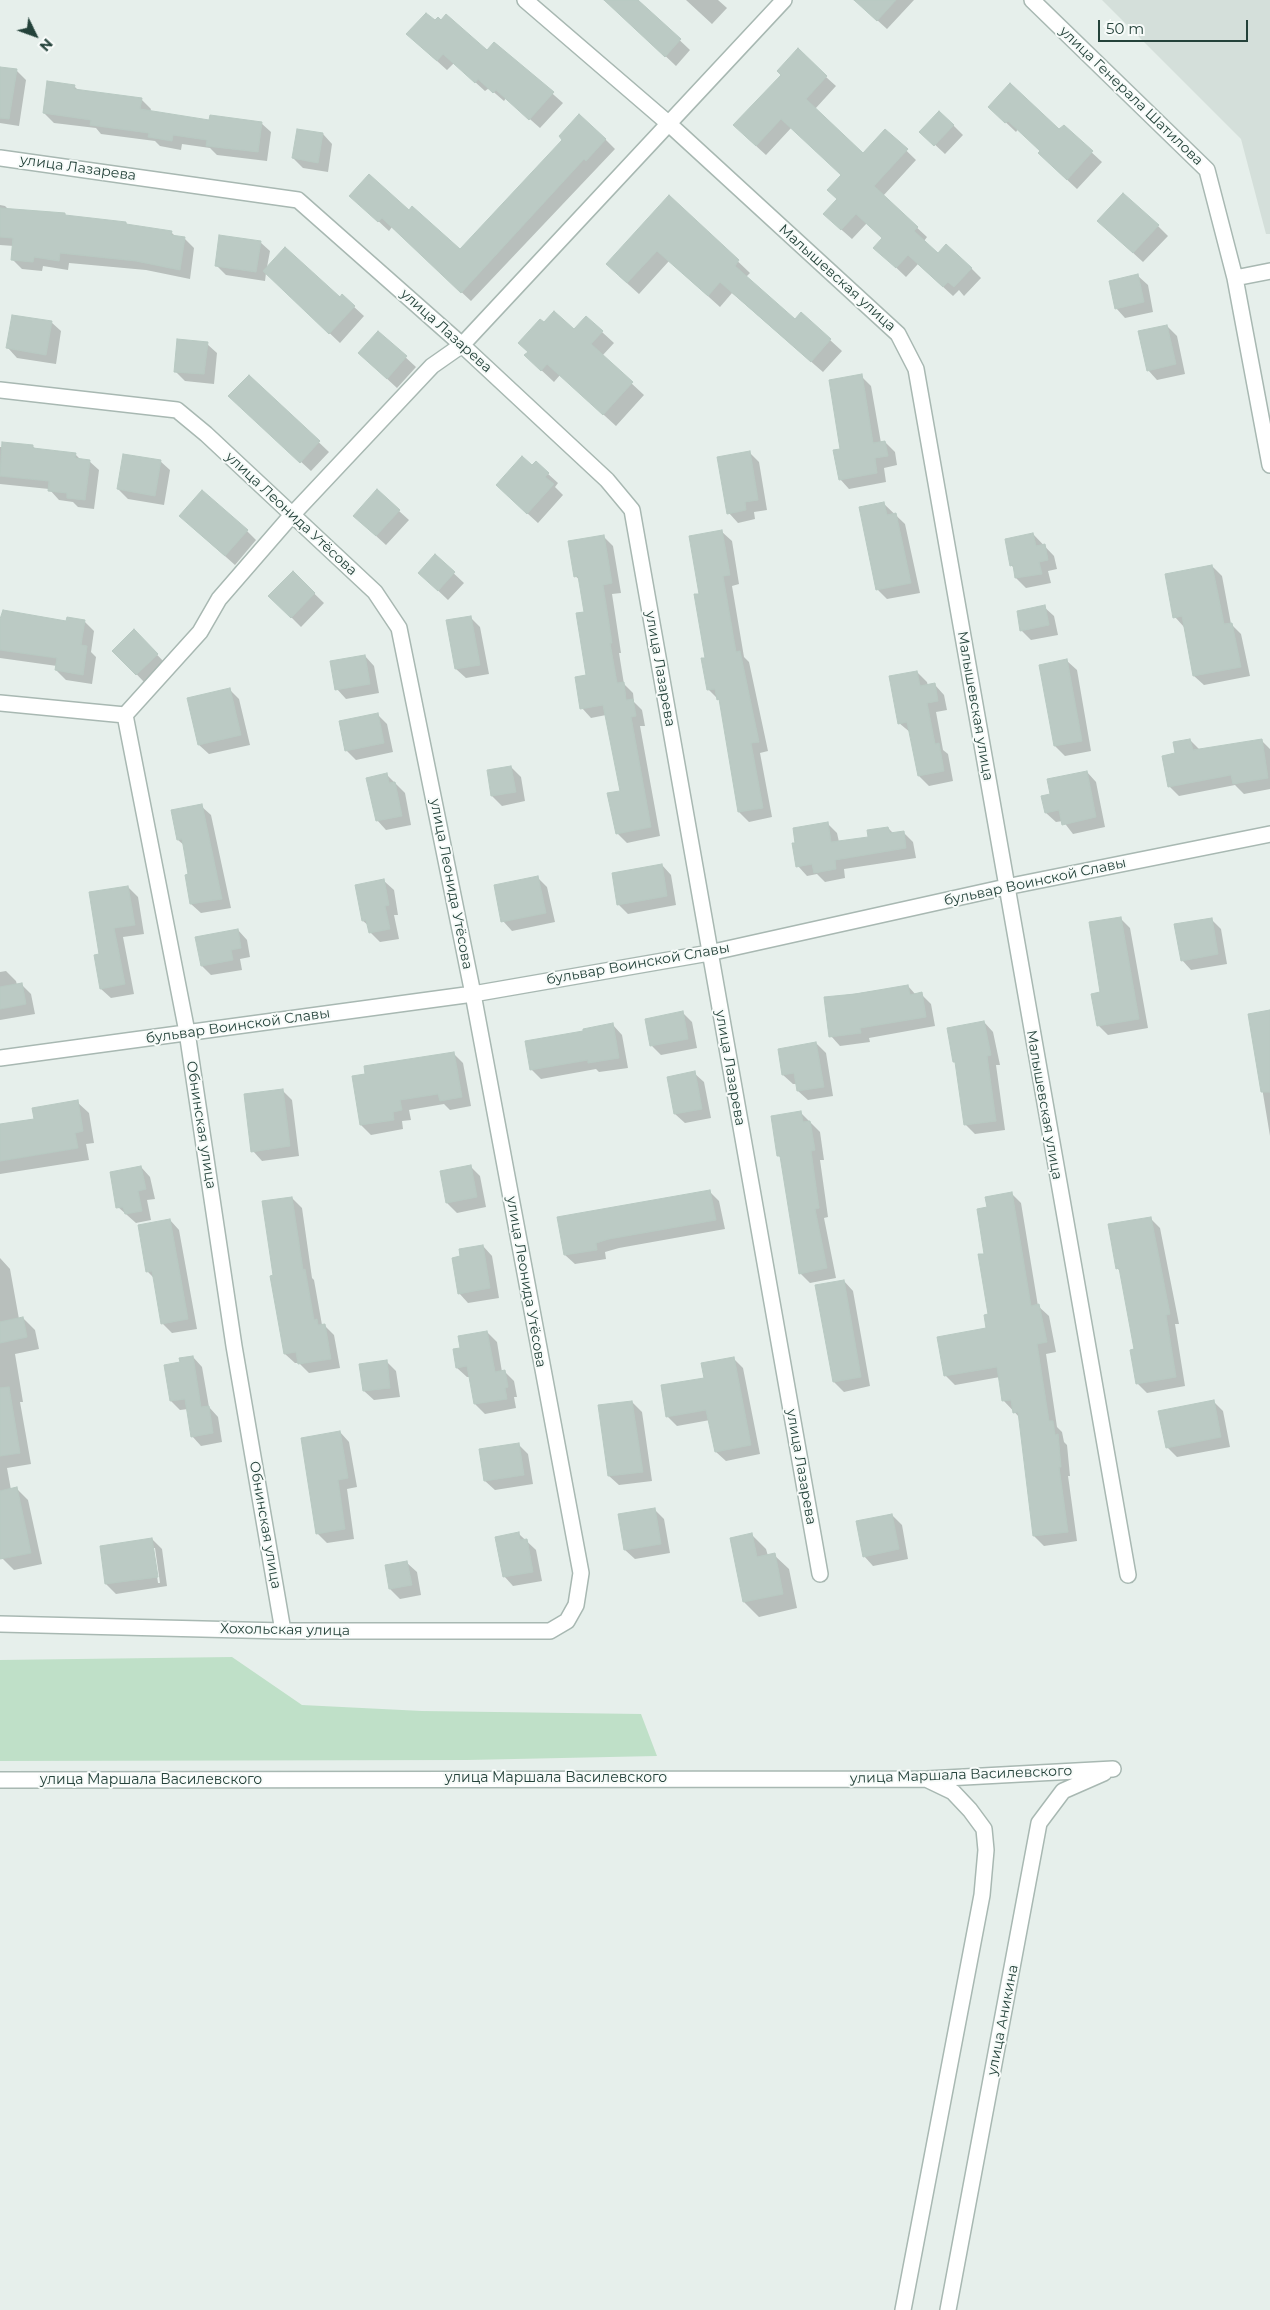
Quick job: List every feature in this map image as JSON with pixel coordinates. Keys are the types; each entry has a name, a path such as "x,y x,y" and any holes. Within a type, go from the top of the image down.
{"street":[{"name":"Малышевская улица","path":"525,0 668,123 898,334 916,369 1128,1575"},
{"path":"0,703 125,715 200,632 219,599 291,516 432,366 462,344 784,0"},
{"name":"улица Генерала Шатилова","path":"1032,0 1207,170 1235,278 1270,465"},
{"name":"улица Лазарева","path":"0,158 298,200 462,344 607,480 632,510 820,1574"},
{"path":"1235,278 1270,271"},
{"name":"улица Леонида Утёсова","path":"0,390 177,410 206,434 291,516 375,592 399,628 473,994 581,1573 576,1605 567,1621"},
{"name":"Обнинская улица","path":"125,715 187,1032 234,1346 283,1631"},
{"name":"бульвар Воинской Славы","path":"0,1058 473,994 709,953 1006,887 1270,834"},
{"name":"Хохольская улица","path":"0,1624 283,1631 550,1631 567,1621"},
{"name":"улица Маршала Василевского","path":"0,1780 927,1779 1112,1769"},
{"name":"улица Аникина","path":"948,2310 1039,1823 1063,1791 1112,1769"},
{"path":"903,2310 982,1895 986,1850 984,1829 970,1810 954,1792 927,1779"}],"shaded area":[{"path":"1102,0 1270,0 1270,234 1266,234 1241,139"}],"green space":[{"path":"232,1657 302,1705 422,1711 641,1714 657,1756 467,1760 0,1761 0,1660"}],"building":[{"path":"604,0 638,0 681,39 665,57"},
{"path":"854,0 896,0 877,21"},
{"path":"426,13 435,20 438,17 441,20 446,14 487,50 494,42 554,92 529,120 496,90 493,93 478,79 475,83 443,54 437,61 406,34"},
{"path":"798,48 827,76 806,99 863,153 885,129 908,149 874,186 918,227 914,231 938,253 946,244 972,268 954,287 948,282 943,287 908,255 896,268 873,248 882,238 856,214 841,230 823,214 837,199 827,190 841,175 781,119 756,146 733,125 781,75 777,71"},
{"path":"0,67 17,69 9,119 0,118"},
{"path":"47,81 75,85 74,89 142,98 140,109 209,120 210,115 262,122 258,152 206,146 207,140 173,135 172,141 148,137 149,133 90,125 91,120 43,113"},
{"path":"1010,83 1059,129 1064,125 1093,151 1067,180 1008,121 1005,123 988,107"},
{"path":"939,111 954,125 934,146 919,132"},
{"path":"579,114 606,139 586,161 584,159 461,293 382,218 378,222 349,196 369,174 409,210 412,206 460,249 562,140 559,136"},
{"path":"297,129 323,133 318,163 292,158"},
{"path":"1123,193 1159,225 1133,253 1097,221"},
{"path":"669,195 739,260 735,266 795,319 801,312 831,339 811,362 720,282 708,296 657,251 627,283 606,264"},
{"path":"0,208 65,213 65,215 126,222 126,224 172,231 171,235 185,237 180,270 136,261 60,253 59,261 34,257 33,262 11,260 13,238 0,237"},
{"path":"219,235 261,241 256,272 215,266"},
{"path":"285,247 340,297 342,294 355,306 329,334 263,271"},
{"path":"1138,274 1144,302 1115,309 1109,281"},
{"path":"554,311 574,329 586,316 603,331 591,344 633,382 603,415 547,364 541,371 524,355 528,352 518,343 540,319 544,322"},
{"path":"12,315 52,321 46,355 6,348"},
{"path":"1167,325 1176,364 1147,371 1138,331"},
{"path":"378,331 407,356 387,379 358,353"},
{"path":"177,339 208,342 204,374 174,372"},
{"path":"862,374 873,443 885,441 888,456 875,458 877,473 839,480 833,450 840,449 829,380"},
{"path":"249,375 320,441 300,463 228,396"},
{"path":"2,442 33,445 33,448 76,453 75,458 90,460 85,500 67,498 67,493 48,491 49,481 0,476"},
{"path":"750,451 758,500 745,502 746,510 727,514 717,457"},
{"path":"123,454 161,460 155,496 117,489"},
{"path":"522,456 532,465 536,461 549,473 545,477 554,484 527,514 496,485"},
{"path":"377,489 400,510 376,536 353,516"},
{"path":"202,490 248,530 225,556 179,516"},
{"path":"884,502 887,515 896,513 911,583 876,590 859,507"},
{"path":"722,530 730,575 723,576 736,652 740,651 759,742 751,743 763,808 738,812 719,699 717,700 715,689 707,690 701,658 705,658 694,594 699,594 689,536"},
{"path":"1033,533 1036,546 1045,544 1048,560 1039,562 1042,574 1015,578 1013,565 1010,566 1005,539"},
{"path":"604,535 612,583 603,585 612,643 610,643 617,683 624,682 626,700 633,699 636,716 631,717 651,827 616,834 607,793 620,791 603,705 580,709 575,677 586,675 576,613 584,612 578,576 574,577 568,541"},
{"path":"435,554 455,572 438,591 418,573"},
{"path":"1212,565 1224,624 1232,623 1241,667 1193,676 1182,616 1173,618 1165,574"},
{"path":"293,571 315,593 291,618 268,596"},
{"path":"1045,605 1049,625 1020,631 1017,611"},
{"path":"3,610 66,621 67,617 85,620 81,645 87,646 83,675 55,670 57,658 0,650 0,619"},
{"path":"471,616 480,665 455,669 446,620"},
{"path":"134,629 158,654 136,675 112,651"},
{"path":"365,655 370,684 335,690 330,661"},
{"path":"1067,659 1082,741 1054,746 1039,665"},
{"path":"917,671 920,686 935,683 938,701 927,703 935,744 939,743 944,771 918,776 907,722 898,724 889,676"},
{"path":"230,688 241,735 198,745 187,698"},
{"path":"378,713 384,743 345,751 339,721"},
{"path":"1190,739 1193,750 1262,739 1268,778 1233,784 1231,775 1168,787 1162,756 1175,753 1173,742"},
{"path":"511,766 516,792 491,796 487,770"},
{"path":"1087,771 1096,817 1062,825 1059,810 1045,813 1041,796 1050,794 1047,779"},
{"path":"387,773 389,783 395,782 402,816 376,821 366,778"},
{"path":"202,804 222,899 190,904 185,875 188,874 182,839 177,840 171,810"},
{"path":"828,822 831,842 868,837 867,830 888,827 890,833 904,831 906,848 835,860 836,869 814,873 812,864 796,867 792,843 795,843 793,828"},
{"path":"662,864 667,896 617,905 612,873"},
{"path":"538,876 546,913 501,922 494,885"},
{"path":"384,879 389,905 385,906 390,929 369,933 366,920 362,921 355,885"},
{"path":"128,886 135,925 114,928 125,984 100,989 94,955 99,954 89,892"},
{"path":"1121,917 1139,1019 1097,1026 1091,994 1100,992 1089,922"},
{"path":"1212,918 1218,954 1181,961 1174,924"},
{"path":"238,929 241,948 231,950 233,960 201,966 195,937"},
{"path":"22,983 26,1004 0,1009 0,987"},
{"path":"908,985 910,995 922,992 926,1017 860,1028 861,1033 829,1037 824,997"},
{"path":"1270,1010 1270,1092 1261,1092 1248,1014"},
{"path":"683,1011 688,1039 650,1046 645,1019"},
{"path":"984,1021 991,1055 987,1056 996,1121 964,1125 955,1062 953,1062 947,1028"},
{"path":"613,1023 619,1058 588,1063 588,1060 530,1070 525,1041 583,1031 583,1029"},
{"path":"816,1042 824,1087 797,1091 794,1073 782,1075 778,1049"},
{"path":"454,1052 462,1097 440,1101 438,1094 400,1100 402,1110 393,1112 394,1120 360,1125 352,1076 365,1074 364,1066"},
{"path":"695,1071 702,1109 674,1114 667,1077"},
{"path":"283,1089 290,1146 251,1152 244,1094"},
{"path":"78,1100 83,1131 75,1133 78,1148 0,1161 0,1124 34,1119 32,1108"},
{"path":"801,1111 803,1122 810,1121 815,1150 811,1151 819,1208 815,1209 827,1268 799,1274 780,1156 777,1156 771,1116"},
{"path":"471,1165 477,1197 446,1203 440,1171"},
{"path":"141,1166 146,1189 138,1191 142,1211 125,1214 123,1207 116,1208 110,1172"},
{"path":"710,1190 716,1220 609,1239 596,1243 597,1250 564,1255 557,1217"},
{"path":"1012,1192 1031,1306 1039,1304 1047,1342 1037,1344 1049,1421 1053,1421 1055,1435 1058,1434 1061,1467 1059,1467 1068,1532 1033,1536 1018,1412 1013,1413 1011,1400 1002,1401 997,1367 944,1376 937,1337 986,1328 984,1315 988,1314 978,1254 984,1254 977,1209 987,1207 985,1197"},
{"path":"292,1197 303,1270 305,1269 314,1320 317,1319 318,1325 325,1324 331,1359 298,1364 296,1352 284,1354 270,1276 273,1275 262,1201"},
{"path":"1151,1217 1170,1314 1166,1315 1176,1377 1136,1384 1130,1350 1134,1349 1119,1268 1116,1269 1108,1224"},
{"path":"170,1219 188,1319 161,1324 152,1271 146,1272 138,1225"},
{"path":"483,1245 490,1288 458,1294 452,1258 460,1256 459,1249"},
{"path":"844,1280 861,1377 833,1382 815,1285"},
{"path":"23,1317 27,1337 0,1343 0,1322"},
{"path":"487,1331 495,1372 505,1370 508,1387 505,1388 507,1399 474,1404 467,1366 456,1368 453,1349 460,1348 458,1336"},
{"path":"193,1356 201,1407 209,1406 213,1433 191,1437 185,1399 170,1401 164,1365 180,1362 179,1358"},
{"path":"734,1357 751,1445 715,1452 706,1410 666,1417 661,1385 704,1378 701,1363"},
{"path":"387,1360 390,1388 363,1391 359,1364"},
{"path":"9,1387 20,1453 0,1456 0,1388"},
{"path":"1214,1400 1221,1437 1166,1448 1158,1411"},
{"path":"632,1401 643,1472 608,1476 598,1405"},
{"path":"340,1431 348,1478 338,1480 345,1529 316,1534 301,1438"},
{"path":"519,1443 524,1475 484,1481 479,1449"},
{"path":"17,1487 31,1553 0,1559 0,1491"},
{"path":"655,1508 661,1544 624,1550 618,1514"},
{"path":"892,1514 899,1549 863,1557 856,1521"},
{"path":"519,1532 520,1540 527,1539 533,1572 503,1577 495,1537"},
{"path":"752,1533 757,1557 775,1553 783,1594 743,1602 730,1538"},
{"path":"152,1538 158,1577 105,1584 100,1546"},
{"path":"407,1561 412,1585 389,1589 385,1565"}]}
